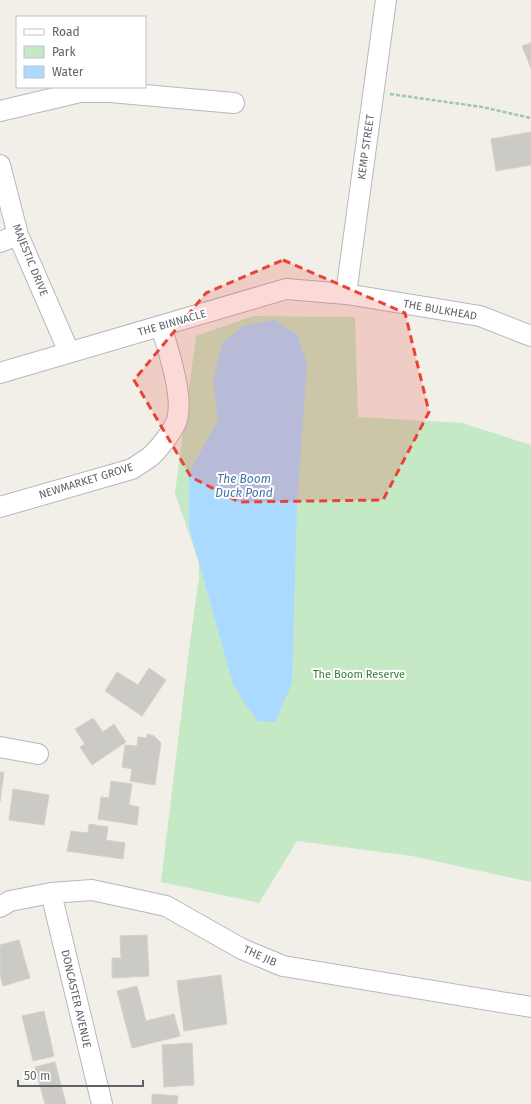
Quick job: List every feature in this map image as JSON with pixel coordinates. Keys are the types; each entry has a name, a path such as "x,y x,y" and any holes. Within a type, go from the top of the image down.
{"street":[{"name":"KEMP STREET","path":"346,294 386,0"},
{"path":"0,112 80,92 110,92 234,103"},
{"name":"MAJESTIC DRIVE","path":"0,165 9,238 69,352"},
{"name":"THE BINNACLE","path":"0,373 286,289 346,294"},
{"name":"THE BULKHEAD","path":"346,294 480,316 531,336"},
{"name":"NEWMARKET GROVE","path":"0,507 132,469 150,456 159,447 177,420 178,401 176,377 161,326"},
{"path":"0,747 38,754"},
{"name":"THE JIB","path":"0,906 10,901 51,893 92,890 166,906 242,949 283,966 531,1007"},
{"name":"DONCASTER AVENUE","path":"51,893 102,1104"}],"path":[{"path":"374,92 482,107 531,118"}],"highlighted area":[{"path":"283,260 405,313 429,412 383,500 239,502 191,477 134,380 206,293"}],"green space":[{"name":"The Boom Reserve","path":"253,316 355,317 358,417 462,423 531,445 531,882 412,856 297,841 259,903 161,882 199,578 199,563 175,493 196,336"}],"water":[{"name":"The Boom Duck Pond","path":"274,320 297,334 307,363 297,503 292,683 275,722 258,721 247,707 233,684 189,527 189,472 218,420 213,380 222,344 243,326"}],"building":[{"path":"531,43 531,68 522,46"},
{"path":"531,132 531,165 496,171 491,139"},
{"path":"149,668 166,680 142,716 105,691 117,672 138,685"},
{"path":"93,718 103,732 114,724 126,742 92,765 80,747 85,744 75,729"},
{"path":"147,734 154,736 161,743 155,785 130,781 132,769 122,767 125,745 137,746 138,737 147,738"},
{"path":"0,772 4,772 0,802"},
{"path":"111,781 132,784 129,805 139,807 137,825 98,819 101,797 109,798"},
{"path":"13,789 49,795 44,825 9,820"},
{"path":"89,824 108,827 106,840 125,843 123,859 67,851 71,831 88,833"},
{"path":"147,935 149,976 112,978 112,958 121,958 120,936"},
{"path":"19,940 30,978 3,986 0,975 0,945"},
{"path":"221,975 227,1024 184,1031 177,981"},
{"path":"137,986 146,1021 174,1014 180,1036 132,1048 117,991"},
{"path":"44,1011 54,1056 33,1061 22,1016"},
{"path":"192,1043 194,1085 164,1087 162,1045"},
{"path":"55,1062 66,1104 45,1104 35,1067"},
{"path":"152,1094 178,1096 177,1104 152,1104"}]}
